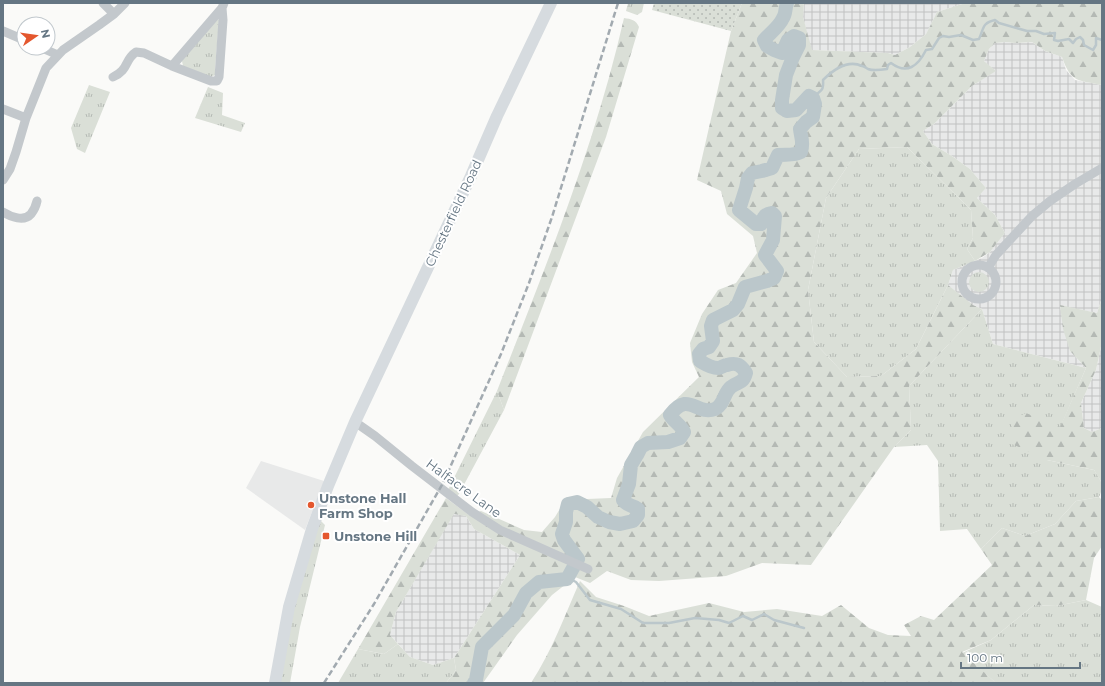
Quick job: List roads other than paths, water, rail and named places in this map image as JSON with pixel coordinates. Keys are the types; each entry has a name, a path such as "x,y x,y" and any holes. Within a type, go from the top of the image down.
{"main road":[{"name":"Chesterfield Road","path":"355,422 551,3"},
{"path":"275,683 289,607 306,545 328,486 355,422"}],"street":[{"path":"104,3 114,14"},
{"path":"3,180 10,169 26,118 46,68 58,55 114,14 125,3"},
{"path":"172,66 223,6"},
{"path":"113,77 124,70 130,57 136,52 144,53 172,66 211,81 216,81 219,77 223,6"},
{"path":"3,31 16,37"},
{"path":"3,109 26,118"},
{"path":"988,268 996,255 1032,216 1050,201 1102,168"},
{"path":"3,212 13,217 27,217 31,214 37,202"},
{"name":"Halfacre Lane","path":"355,422 472,512 500,530 586,568"}],"waterway":[{"path":"474,683 476,680 482,647 514,615 526,593 539,582 567,579 578,559 564,540 562,534 566,522 568,504 577,502 587,507 598,517 609,522 620,524 633,521 638,515 638,509 623,500 629,484 631,465 641,447 648,443 668,442 680,438 684,432 670,415 677,408 682,404 688,404 708,410 715,409 720,405 729,389 742,381 745,377 746,373 738,365 726,365 719,368 708,366 700,361 699,354 703,349 709,347 713,341 711,326 713,320 733,310 738,304 745,287 774,278 777,271 765,255 773,240 775,216 772,213 767,214 761,224 756,224 739,210 748,178 752,173 772,168 778,155 801,152 802,143 800,129 813,117 815,104 813,98 809,96 796,110 787,111 782,108 786,75 799,45 799,38 794,36 788,40 782,53 767,46 764,40 777,27 785,15 787,3"},
{"path":"813,98 822,89 823,80 836,69 851,64 864,66 870,70 887,69 888,65 891,63 902,68 912,67 923,56 926,50 932,49 939,38 943,36 949,37 961,35 973,40 979,39 986,24 995,20 999,23 1027,31 1036,31 1044,34 1055,33 1054,40 1058,41 1069,39 1073,43 1080,37 1083,40 1084,45 1093,50 1096,45 1096,38 1102,40"},
{"path":"568,578 576,582 590,600 621,609 643,623 669,623 695,618 719,620 729,623 743,616 752,620 764,614 774,620 804,628"}],"railway":[{"path":"324,683 374,604 443,483 501,354 529,283 552,217 618,3"}],"place":[{"name":"Unstone Hall Farm Shop","path":"311,505"},
{"name":"Unstone Hill","path":"326,536"}]}
